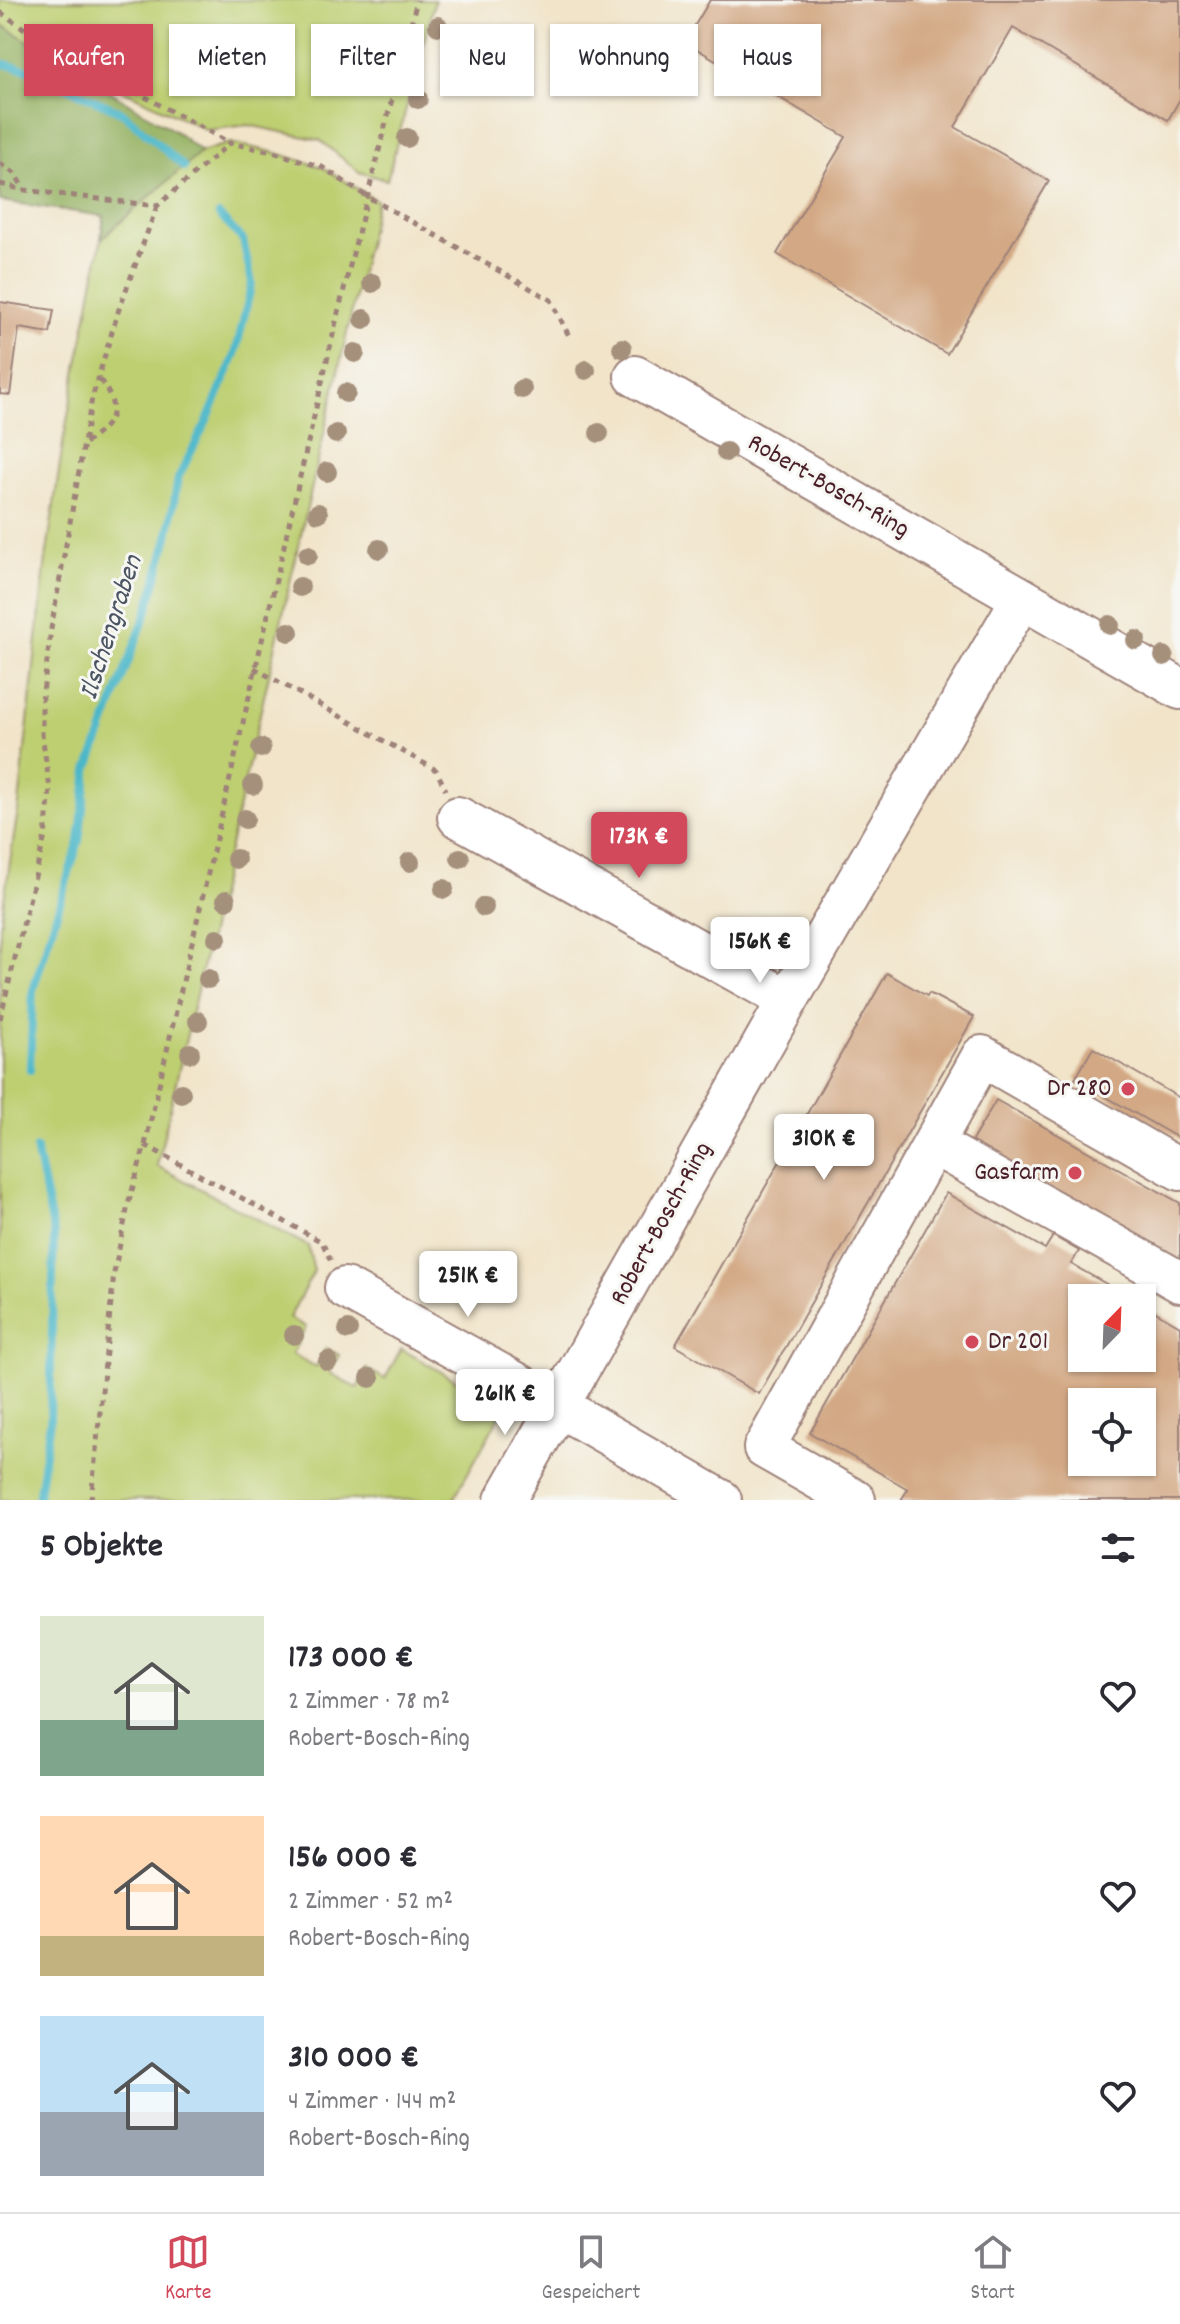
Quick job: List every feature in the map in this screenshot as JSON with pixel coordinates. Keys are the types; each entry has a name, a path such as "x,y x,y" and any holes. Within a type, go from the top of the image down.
{"street":[{"name":"Robert-Bosch-Ring","path":"635,376 1180,689"},
{"name":"Robert-Bosch-Ring","path":"505,1500 788,1000 1022,598"},
{"path":"458,817 788,1000"},
{"path":"855,1500 764,1448 982,1056 1180,1170"},
{"path":"933,1144 1180,1282"},
{"path":"345,1288 721,1500"}],"path":[{"path":"91,1500 114,1273 128,1205 145,1145 366,196 417,0"},
{"path":"0,12 44,42 230,143 322,167 366,196 551,300 571,340"},
{"path":"0,1019 45,836 50,789 42,734 42,701 51,629 98,378 118,312 157,206 230,143"},
{"path":"0,163 14,173 25,190"},
{"path":"0,184 25,190 157,206"},
{"path":"84,444 105,430 112,413 112,396 98,378"},
{"path":"254,668 436,770 458,817"},
{"path":"145,1145 322,1242 345,1288"}],"green space":[{"path":"0,0 435,0 424,41 424,24 311,24 311,96 409,96 387,180 359,172 320,140 248,125 207,130 135,96 153,96 153,24 24,24 24,39 0,24"},
{"path":"0,24 24,39 24,96 117,96 176,132 201,152 101,239 104,216 0,201"},
{"path":"230,143 322,167 377,201 157,1166 308,1246 314,1271 289,1318 306,1327 292,1354 316,1367 326,1348 339,1355 330,1373 357,1388 367,1369 385,1379 401,1349 504,1408 453,1500 0,1500 0,926 19,804 45,566 64,437 102,236 201,152"}],"building":[{"path":"710,0 1180,0 1180,99 1168,120 1013,28 955,127 1049,181 947,354 777,254 846,137 777,96 821,96 821,24 714,24 714,59 698,50 696,24"},
{"path":"0,302 54,310 50,333 19,328 10,395 0,394"},
{"path":"887,973 927,996 929,993 974,1017 759,1394 675,1346"},
{"name":"Dr 280","path":"1093,1048 1180,1098 1180,1139 1075,1079"},
{"name":"Gasfarm","path":"996,1100 1180,1203 1180,1262 970,1144"},
{"name":"Dr 201","path":"946,1193 1045,1249 1053,1236 1079,1251 1071,1264 1106,1284 1068,1284 1068,1372 1156,1372 1156,1312 1180,1326 1180,1500 901,1500 908,1489 810,1433"}],"waterway":[{"name":"Ilschengraben","path":"0,63 29,70 123,113 184,167"},
{"name":"Ilschengraben","path":"30,1070 33,990 79,841 88,770 148,609 168,537 178,478 235,355 252,283 243,240 219,215"},
{"name":"Ilschengraben","path":"36,1149 54,1233 50,1421 38,1500"}],"place":[{"name":"Dr 280","path":"1128,1089"},
{"name":"Gasfarm","path":"1075,1173"},
{"name":"Dr 201","path":"972,1342"}]}
